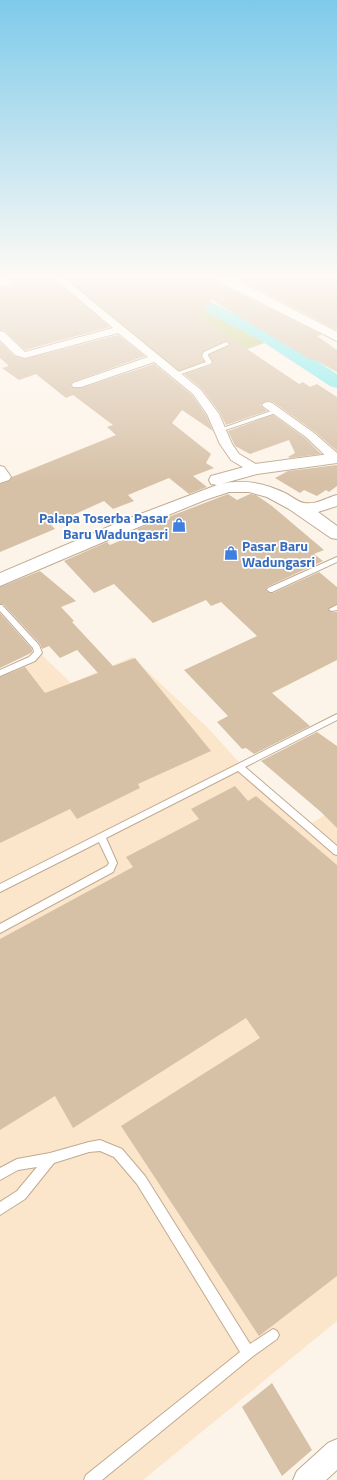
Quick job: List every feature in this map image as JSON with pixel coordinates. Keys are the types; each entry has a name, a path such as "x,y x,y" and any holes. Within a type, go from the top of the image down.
{"main road":[{"path":"0,567 148,505 231,475 264,468 336,458"},
{"path":"264,468 269,491"},
{"path":"0,580 131,524 226,488 248,487 269,491 300,508 326,509 337,534"}],"street":[{"path":"13,347 19,353 25,355 54,347"},
{"path":"142,347 201,396 226,444 235,457 264,468"},
{"path":"78,385 155,358"},
{"path":"272,408 310,435 336,458"},
{"path":"231,475 235,457"},
{"path":"0,470 5,477 0,479"},
{"path":"306,1480 337,1452"}],"lane":[{"path":"176,374 208,363 209,362 205,356 206,354 220,347"},
{"path":"220,430 272,408"},
{"path":"270,590 337,559"},
{"path":"0,607 36,647 38,653 32,659 0,673"},
{"path":"0,888 337,717"},
{"path":"239,767 337,851"},
{"path":"0,929 110,869 113,863 101,837"},
{"path":"0,1174 17,1165 50,1159 100,1145 118,1153 141,1180 248,1353"},
{"path":"0,1209 21,1195 50,1159"},
{"path":"91,1480 272,1335"}],"shaded area":[{"path":"42,655 71,683 132,657 206,726 238,761 312,823 337,808 337,1321 143,1480 0,1480 0,673"}],"green space":[{"path":"143,347 253,347 176,374"}],"building":[{"path":"0,347 5,347 14,356 25,359 71,347 134,347 145,356 73,382 71,384 72,388 81,388 154,364 192,395 206,415 213,431 182,410 172,423 211,454 206,463 214,468 193,476 207,487 189,494 169,478 128,495 134,501 113,509 104,501 51,525 55,529 0,552 0,484 9,481 12,477 116,435 107,427 113,425 73,395 66,398 36,374 19,380 2,368 9,366 0,358"},
{"path":"22,347 36,347 25,350"},
{"path":"151,347 212,347 203,351 201,355 204,361 179,370"},
{"path":"227,347 244,347 299,384 303,382 310,387 317,384 337,397 337,451 315,432 273,402 268,401 260,405 267,411 226,425 220,413 202,389 184,374 211,365 213,362 210,355"},
{"path":"290,347 333,347 337,350 337,372 313,359 311,360"},
{"path":"273,415 305,438 321,454 290,458 288,457 295,453 289,440 250,454 235,446 228,431"},
{"path":"337,465 337,486 329,492 326,490 317,496 304,490 300,493 275,478 288,471"},
{"path":"228,494 237,500 250,494 256,495 272,506 324,550 314,554 323,561 267,587 266,591 273,593 319,572 337,587 337,604 328,609 331,612 337,612 337,660 272,693 310,726 254,754 246,748 242,749 217,722 228,716 184,670 257,636 221,602 211,606 206,600 153,623 114,584 94,593 64,561 107,542 110,545 140,532 137,529"},
{"path":"40,571 76,601 61,607 74,621 72,622 113,666 135,658 211,751 138,784 140,788 77,819 70,809 0,843 0,677 25,667 45,693 98,673 77,650 60,658 49,646 42,649 40,644 3,604 0,604 0,587"},
{"path":"0,613 32,649 32,652 0,668"},
{"path":"317,732 337,746 337,828 321,812 261,761"},
{"path":"235,786 248,801 256,796 337,865 337,1276 259,1336 121,1126 260,1038 246,1018 73,1128 55,1096 0,1130 0,939 133,867 126,857 199,819 191,809"},
{"path":"272,1383 312,1450 282,1476 242,1407"}],"waterway":[{"path":"283,347 337,382"}],"place":[{"name":"Palapa Toserba Pasar Baru Wadungasri","path":"179,525"},
{"name":"Pasar Baru Wadungasri","path":"231,553"}]}
